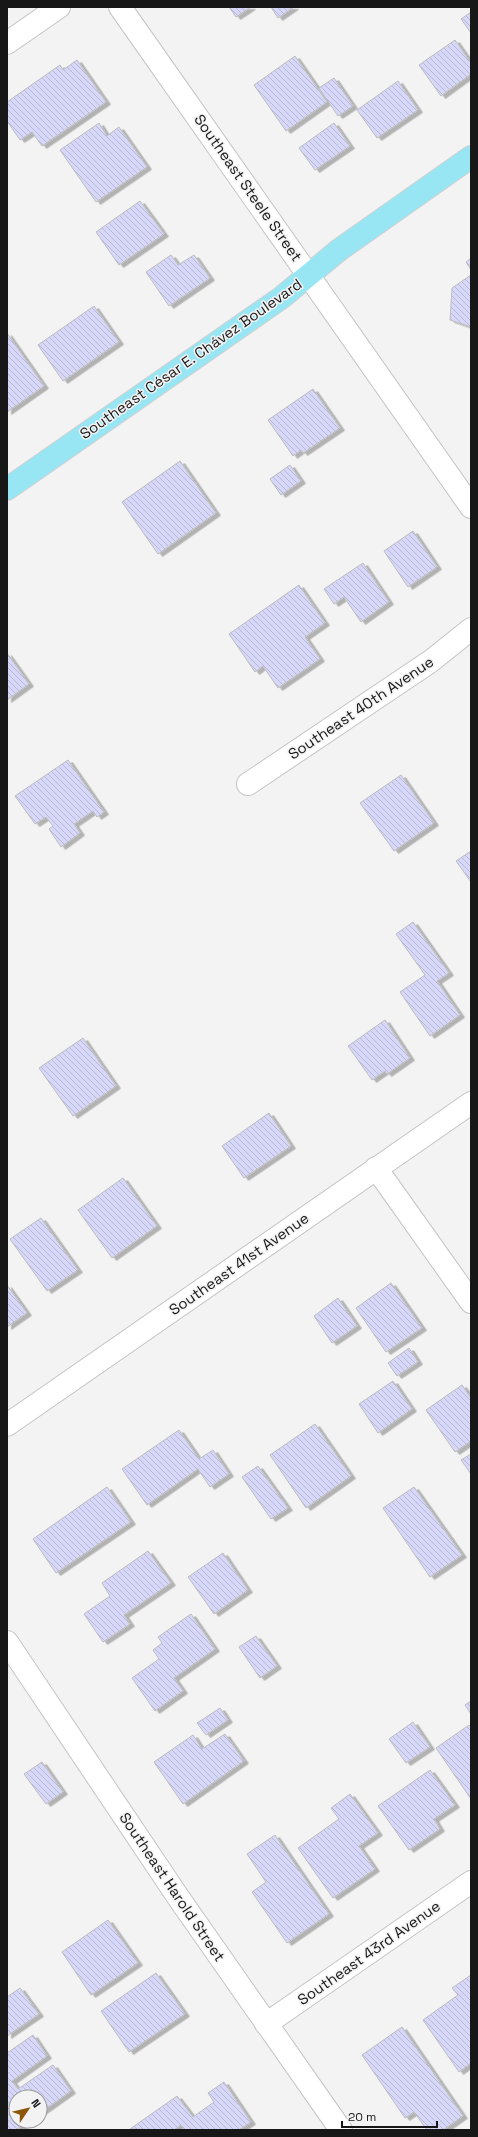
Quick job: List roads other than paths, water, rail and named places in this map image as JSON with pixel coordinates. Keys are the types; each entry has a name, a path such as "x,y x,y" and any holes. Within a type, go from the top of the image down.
{"main road":[{"name":"Southeast César E. Chávez Boulevard","path":"7,489 281,298 339,250 471,157"}],"street":[{"path":"7,43 58,7"},
{"name":"Southeast Steele Street","path":"120,7 310,274 471,506"},
{"name":"Southeast 40th Avenue","path":"248,784 431,661 471,629"},
{"name":"Southeast 41st Avenue","path":"7,1424 471,1103"},
{"path":"376,1168 471,1302"},
{"name":"Southeast Harold Street","path":"7,1642 173,1891 341,2130"},
{"name":"Southeast 43rd Avenue","path":"266,2024 471,1882"}]}
